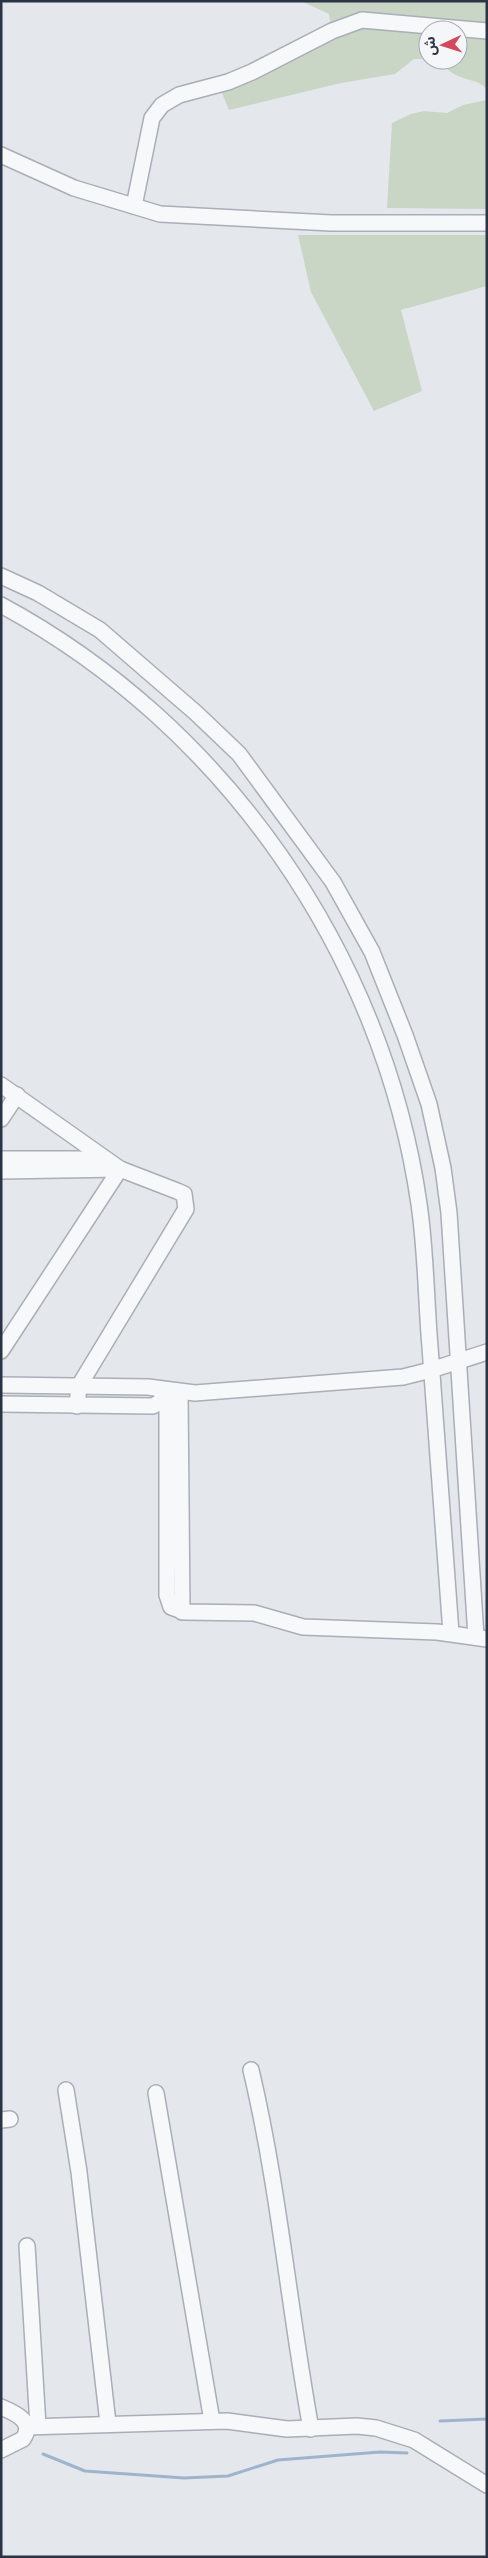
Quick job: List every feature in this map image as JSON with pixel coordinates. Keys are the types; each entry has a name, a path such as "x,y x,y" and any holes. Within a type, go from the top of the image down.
{"street":[{"path":"134,206 152,118 162,105 179,95 228,82 252,72 332,31 362,20 487,31"},
{"path":"1,155 74,188 160,214 331,223 487,223"},
{"path":"1,576 38,593 100,630 196,713 239,754 333,882 372,952 406,1035 429,1104 443,1168 450,1214 459,1360 482,1638 451,1633 312,1628 254,1613 182,1612 171,1607 167,1600 174,1490 171,1392"},
{"path":"1,605 46,629 108,673 172,727 232,792 270,841 318,916 352,979 383,1054 402,1124 420,1205 451,1633"},
{"path":"1,1085 112,1166 184,1194 186,1209 79,1386 77,1406"},
{"path":"1,1120 17,1095"},
{"path":"1,1159 112,1166"},
{"path":"1,1172 112,1166"},
{"path":"1,1352 112,1166"},
{"path":"1,1385 148,1387 171,1392 397,1378 431,1370 487,1352"},
{"path":"1,1404 153,1406 171,1392"},
{"path":"252,2070 277,2196 296,2345 311,2429"},
{"path":"66,2090 79,2172 108,2423"},
{"path":"156,2093 212,2421"},
{"path":"1,2450 23,2439 33,2426 27,2246"},
{"path":"1,2407 18,2414 33,2426 212,2421 240,2422 287,2429 357,2426 396,2433 414,2440 487,2485"}],"green space":[{"path":"301,1 487,1 487,89 477,82 462,78 449,70 468,70 468,20 418,20 418,59 414,59 395,74 341,83 229,110 222,93 333,40 329,14"},
{"path":"487,100 487,209 387,208 392,123 411,114 424,111 447,113 463,105"},
{"path":"298,235 487,235 487,286 401,310 422,391 374,411 311,292"}],"waterway":[{"path":"440,2421 487,2419"},
{"path":"43,2454 85,2471 184,2478 228,2476 278,2460 380,2452 407,2453"}]}
